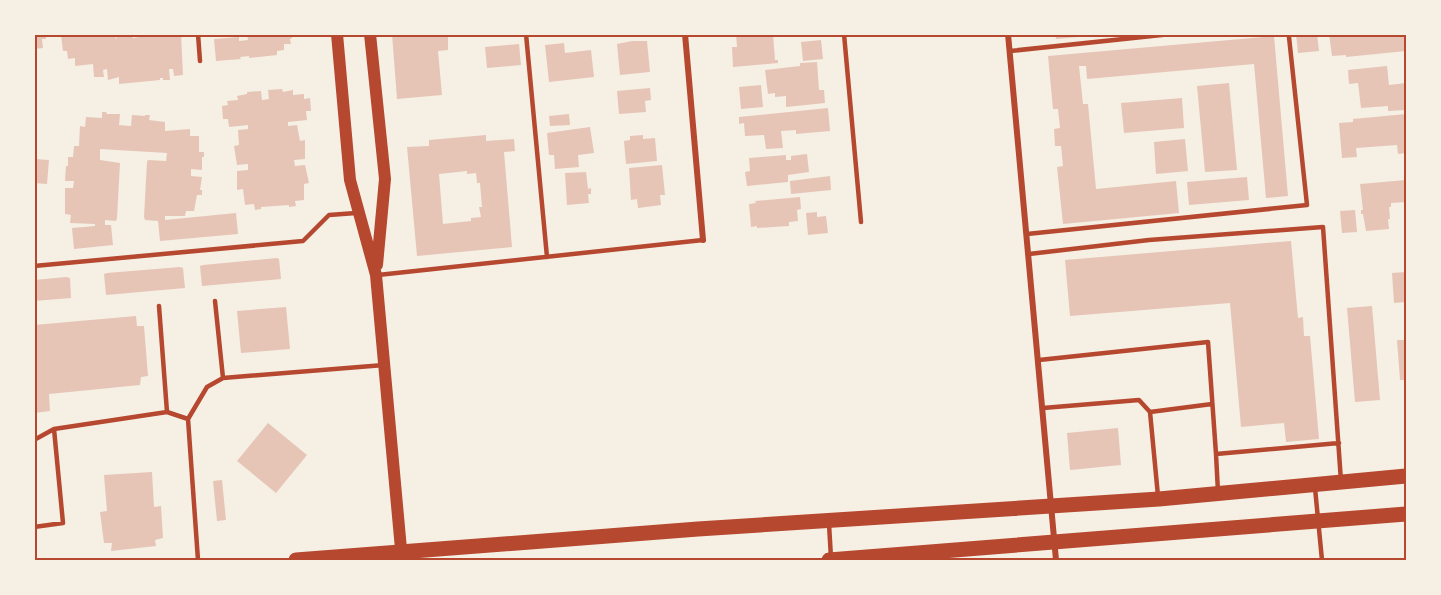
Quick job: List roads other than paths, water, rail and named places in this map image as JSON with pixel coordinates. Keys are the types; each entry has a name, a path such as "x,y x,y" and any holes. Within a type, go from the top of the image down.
{"main road":[{"path":"338,34 351,180 376,275 401,556"},
{"path":"370,34 385,179 376,275"},
{"path":"296,561 401,556 828,521 1159,499 1407,476"},
{"path":"830,560 1407,514"}],"street":[{"path":"685,34 703,240"},
{"path":"1008,34 1056,561"}],"lane":[{"path":"198,34 200,61"},
{"path":"526,34 547,257"},
{"path":"844,34 861,222"},
{"path":"1010,51 1171,34"},
{"path":"1027,234 1307,205 1289,37"},
{"path":"34,266 303,241 329,215 359,213"},
{"path":"1029,254 1149,240 1323,227 1341,482"},
{"path":"376,275 703,240"},
{"path":"215,301 223,378"},
{"path":"159,306 167,412"},
{"path":"1038,360 1208,342 1218,494"},
{"path":"198,561 188,419 207,387 223,378 384,366"},
{"path":"1043,408 1139,400 1150,412 1159,499"},
{"path":"1150,412 1212,404"},
{"path":"34,440 54,429 167,412 188,419"},
{"path":"34,527 63,523 54,429"},
{"path":"1216,454 1339,443"},
{"path":"1315,485 1322,561"},
{"path":"828,521 830,560"}]}
